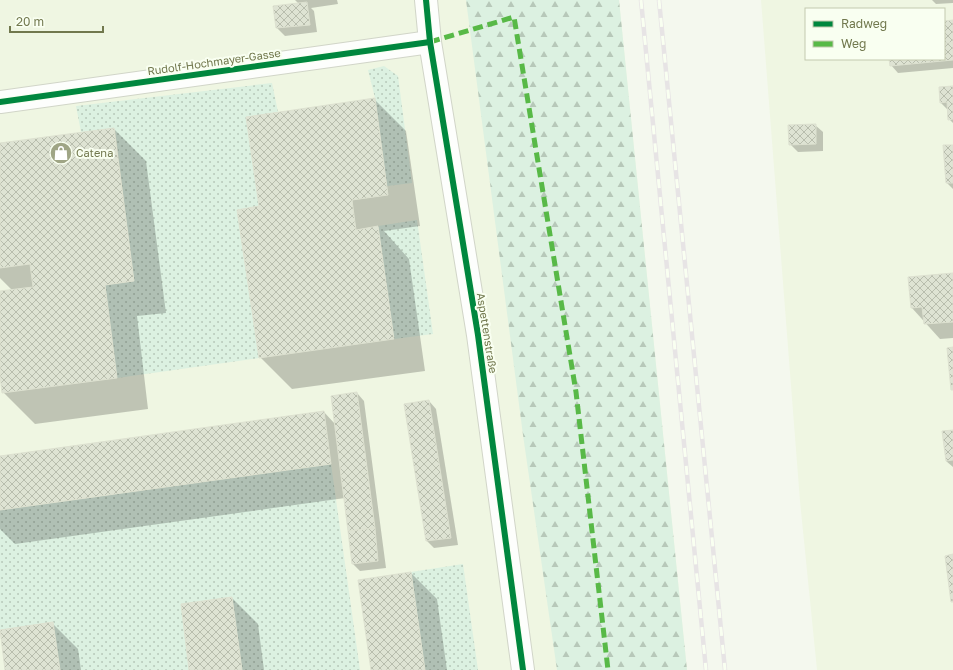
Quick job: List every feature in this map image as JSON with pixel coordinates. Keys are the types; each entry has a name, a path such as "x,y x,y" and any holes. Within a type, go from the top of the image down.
{"street":[{"name":"Aspettenstraße","path":"426,0 430,42 478,335 524,670"},
{"name":"Rudolf-Hochmayer-Gasse","path":"0,102 430,42"}],"shaded area":[{"path":"0,0 619,0 687,670 0,670"},
{"path":"761,0 953,0 953,670 817,670 800,501"}],"green space":[{"path":"466,0 619,0 687,670 557,670 523,435"},
{"path":"384,66 398,76 412,183 387,186 375,98 368,70"},
{"path":"272,83 278,112 246,117 259,206 237,210 259,358 117,378 105,285 134,281 115,129 81,132 76,106"},
{"path":"417,220 433,334 394,339 378,226"},
{"path":"331,464 360,670 242,670 232,597 181,604 189,670 60,670 53,622 0,630 0,510"},
{"path":"463,564 478,670 425,670 411,572"}],"building":[{"path":"307,2 310,25 276,28 273,6"},
{"path":"953,20 953,43 945,43 945,21"},
{"path":"945,43 953,43 953,60 890,66 889,60 945,60"},
{"path":"953,86 953,119 948,120 947,102 940,103 939,87"},
{"path":"375,98 388,195 352,200 356,230 378,226 394,339 259,358 237,210 259,206 246,117"},
{"path":"816,124 816,144 789,145 788,125"},
{"path":"114,128 134,281 105,285 117,378 2,393 0,376 0,291 33,287 30,264 0,268 0,143"},
{"path":"943,145 953,145 953,183 946,183"},
{"path":"953,273 953,322 924,324 922,307 911,308 908,277"},
{"path":"953,347 953,390 951,390 947,348"},
{"path":"357,392 375,528 348,531 331,396"},
{"path":"429,400 451,538 426,541 404,404"},
{"path":"324,411 331,464 0,510 0,456"},
{"path":"953,430 953,460 946,461 942,431"},
{"path":"375,528 378,561 352,564 348,531"},
{"path":"953,554 953,602 951,602 945,556"},
{"path":"411,572 425,670 371,670 358,580"},
{"path":"232,597 242,670 189,670 181,604"},
{"path":"53,622 60,670 5,670 0,630"}],"railway":[{"path":"641,0 706,670"},
{"path":"659,0 725,670"}],"marked path":[{"path":"430,42 514,17 576,392 608,670"}],"cycle path":[{"path":"426,0 430,42 478,335 523,670"},
{"path":"0,102 430,42"}],"place":[{"name":"Catena","path":"61,153"}]}
